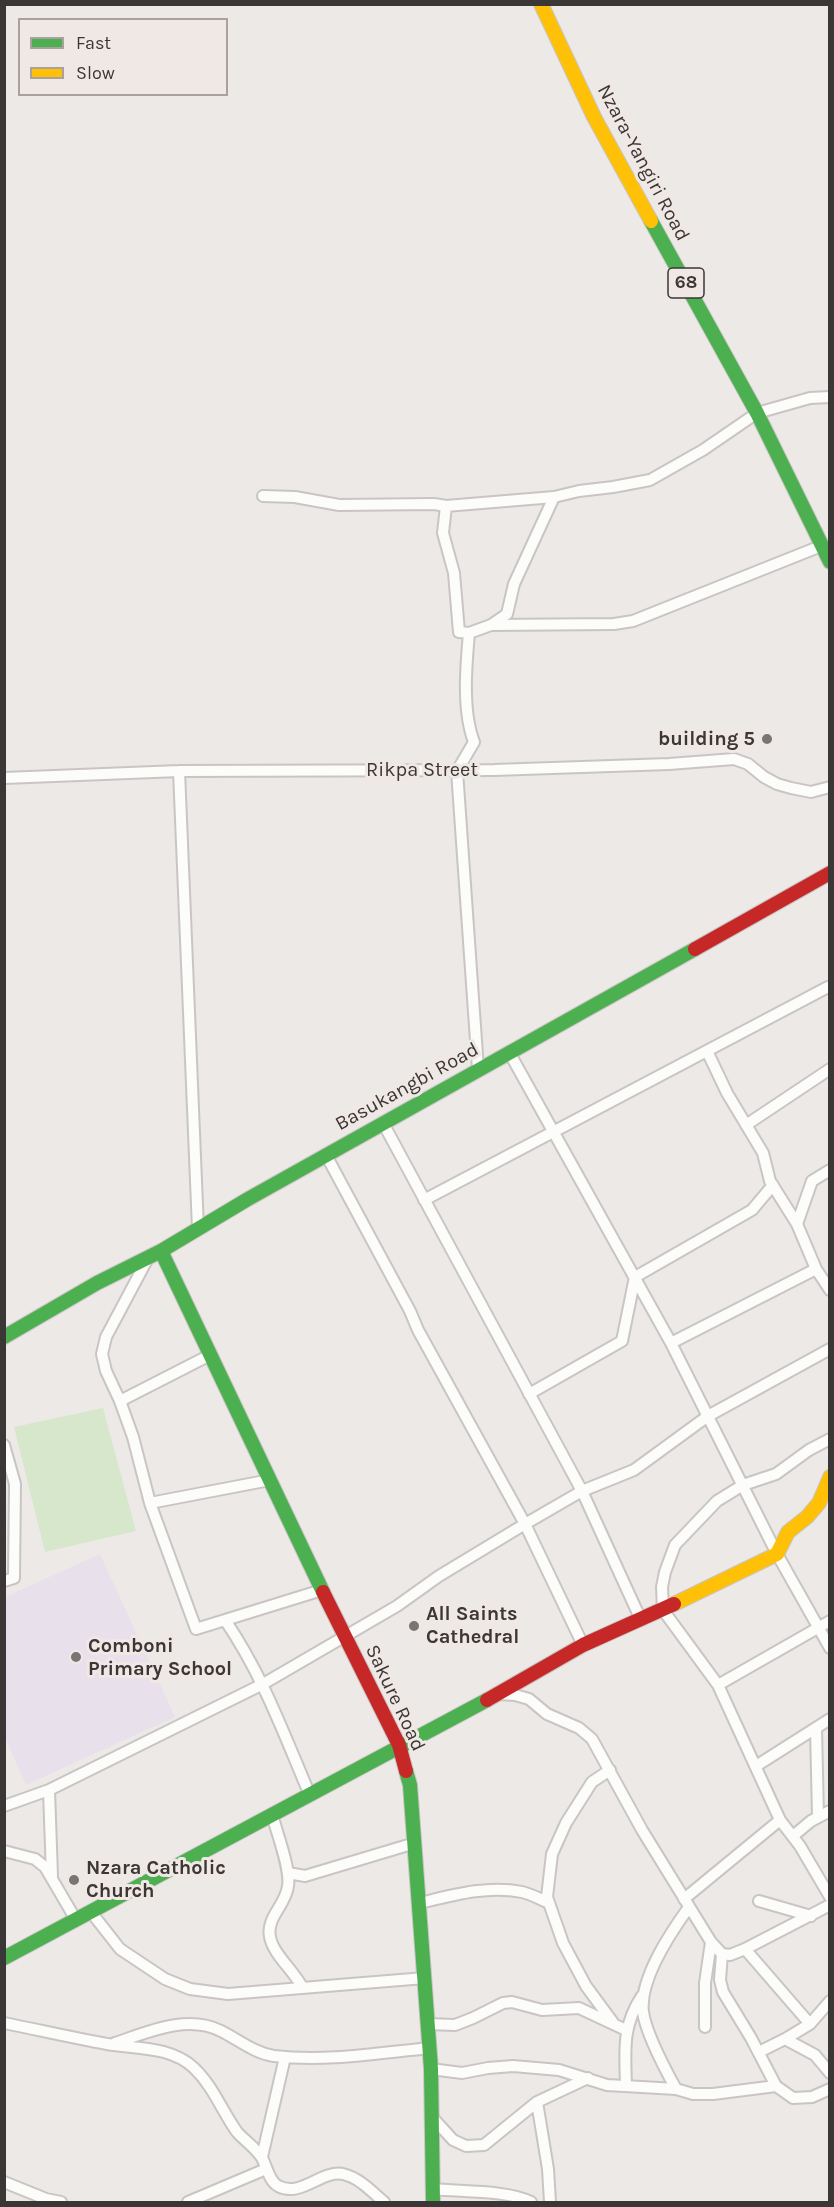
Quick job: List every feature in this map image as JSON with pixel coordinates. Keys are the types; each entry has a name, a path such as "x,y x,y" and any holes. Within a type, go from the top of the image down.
{"street":[{"name":"Nzara-Yangiri Road","path":"541,4 594,117 757,413 830,562"},
{"path":"263,496 295,497 339,505 434,504 446,506 554,498 579,490 613,488 650,480 704,450 757,413 810,398 830,397"},
{"path":"446,506 443,533 454,573 459,632 469,633 491,625 507,614 514,584 554,498"},
{"path":"491,625 614,624 633,621 822,546"},
{"path":"469,633 466,668 469,729 474,742 457,771 478,1069"},
{"name":"Rikpa Street","path":"4,778 179,771 457,771 669,764 734,759 748,764 777,784 811,792 830,787"},
{"path":"179,771 198,1229"},
{"name":"Basukangbi Road","path":"4,1337 98,1283 161,1251 478,1069 830,873"},
{"path":"424,1200 829,988"},
{"path":"707,1051 727,1093 763,1153 767,1175 797,1224 816,1269 830,1290"},
{"path":"509,1052 671,1343 777,1554 830,1648"},
{"path":"746,1125 830,1069"},
{"path":"383,1123 582,1491 641,1620"},
{"path":"326,1155 418,1330 525,1524 583,1645"},
{"path":"797,1224 812,1181 830,1170"},
{"path":"529,1394 622,1341 635,1277 752,1210 773,1185"},
{"name":"Sakure Road","path":"161,1251 344,1637 399,1745 410,1785 416,1843 431,2068 433,2196"},
{"path":"148,1258 106,1337 102,1354 106,1371 133,1437 150,1503 196,1629 322,1590"},
{"path":"671,1343 816,1269"},
{"path":"4,1806 49,1790 263,1684 397,1606 439,1576 525,1524 582,1491 634,1470 708,1416 830,1349"},
{"path":"120,1401 210,1355"},
{"path":"830,1438 809,1449 776,1474 743,1485 717,1501 675,1545 662,1587 663,1610 718,1685 780,1820 793,1836 830,1897"},
{"path":"4,1445 10,1486 14,1578 4,1581"},
{"path":"4,1958 498,1694 583,1645 663,1610 777,1554 788,1532 819,1503 830,1477"},
{"path":"150,1503 270,1480"},
{"path":"225,1620 242,1644 263,1684 309,1793"},
{"path":"718,1685 830,1621"},
{"path":"498,1694 529,1699 547,1714 579,1728 592,1739 642,1830 711,1942 722,1954 730,1955 745,1949 830,1905"},
{"path":"756,1766 830,1719"},
{"path":"816,1728 818,1817"},
{"path":"610,1770 592,1782 566,1823 552,1854 547,1897 563,1943 586,1986 614,2024"},
{"path":"49,1790 52,1880"},
{"path":"793,1836 830,1811"},
{"path":"272,1814 288,1874 288,1886 283,1902 272,1918 269,1930 270,1940 279,1956 296,1975 302,1988"},
{"path":"626,2085 626,2030 632,2011 643,1995 663,1944 687,1903 780,1820"},
{"path":"288,1874 305,1876 416,1843"},
{"path":"4,1851 35,1859 45,1867 76,1920"},
{"path":"420,1904 462,1893 486,1891 524,1892 549,1903"},
{"path":"759,1901 811,1916"},
{"path":"91,1912 120,1949 165,1979 190,1989 228,1994 425,1978"},
{"path":"705,2027 705,1983 711,1942"},
{"path":"745,1949 810,2024"},
{"path":"722,1954 720,1980 723,1992 759,2052 776,2086 793,2098 812,2097 830,2089"},
{"path":"643,1995 645,2019 664,2067 676,2089"},
{"path":"759,2052 810,2024 830,2001"},
{"path":"428,2024 455,2025 503,2003 512,2002 542,2010 579,2008 626,2030"},
{"path":"4,2023 109,2045 154,2049 184,2060 194,2068 211,2089 238,2132 262,2157 266,2169 278,2186 291,2188 308,2185 330,2175 343,2174 371,2189 384,2202"},
{"path":"109,2045 161,2028 188,2024 206,2025 222,2031 250,2049 272,2056 322,2059 430,2048"},
{"path":"785,2039 815,2055 830,2073"},
{"path":"262,2157 285,2056"},
{"path":"431,2068 462,2073 513,2066 559,2070 607,2085 676,2089 693,2094 713,2094 776,2086"},
{"path":"432,2117 453,2140 466,2146 484,2145 537,2102 588,2078"},
{"path":"537,2102 548,2169 550,2202"},
{"path":"188,2202 266,2169"},
{"path":"4,2182 46,2199 61,2202"},
{"path":"433,2196 500,2194 523,2198 531,2202"}],"shaded area":[{"name":"Comboni Primary School","path":"100,1554 175,1717 26,1785 5,1738 5,1597"}],"green space":[{"path":"103,1408 136,1531 45,1552 14,1427"}],"traffic: fast":[{"path":"651,221 757,413 830,562"},
{"path":"4,1337 97,1283 161,1251 248,1199 695,949"},
{"path":"161,1251 323,1592"},
{"path":"4,1958 487,1700"},
{"path":"406,1771 410,1785 431,2069 433,2202"}],"traffic: slow":[{"path":"541,4 594,117 651,221"},
{"path":"674,1604 777,1554 788,1532 807,1517 819,1503 830,1477"}],"traffic: jam":[{"path":"695,949 830,873"},
{"path":"323,1592 399,1745 406,1771"},
{"path":"487,1700 583,1645 674,1604"}],"place":[{"name":"building 5","path":"767,739"},
{"name":"All Saints Cathedral","path":"414,1626"},
{"name":"Comboni Primary School","path":"76,1657"},
{"name":"Nzara Catholic Church","path":"74,1880"}]}
